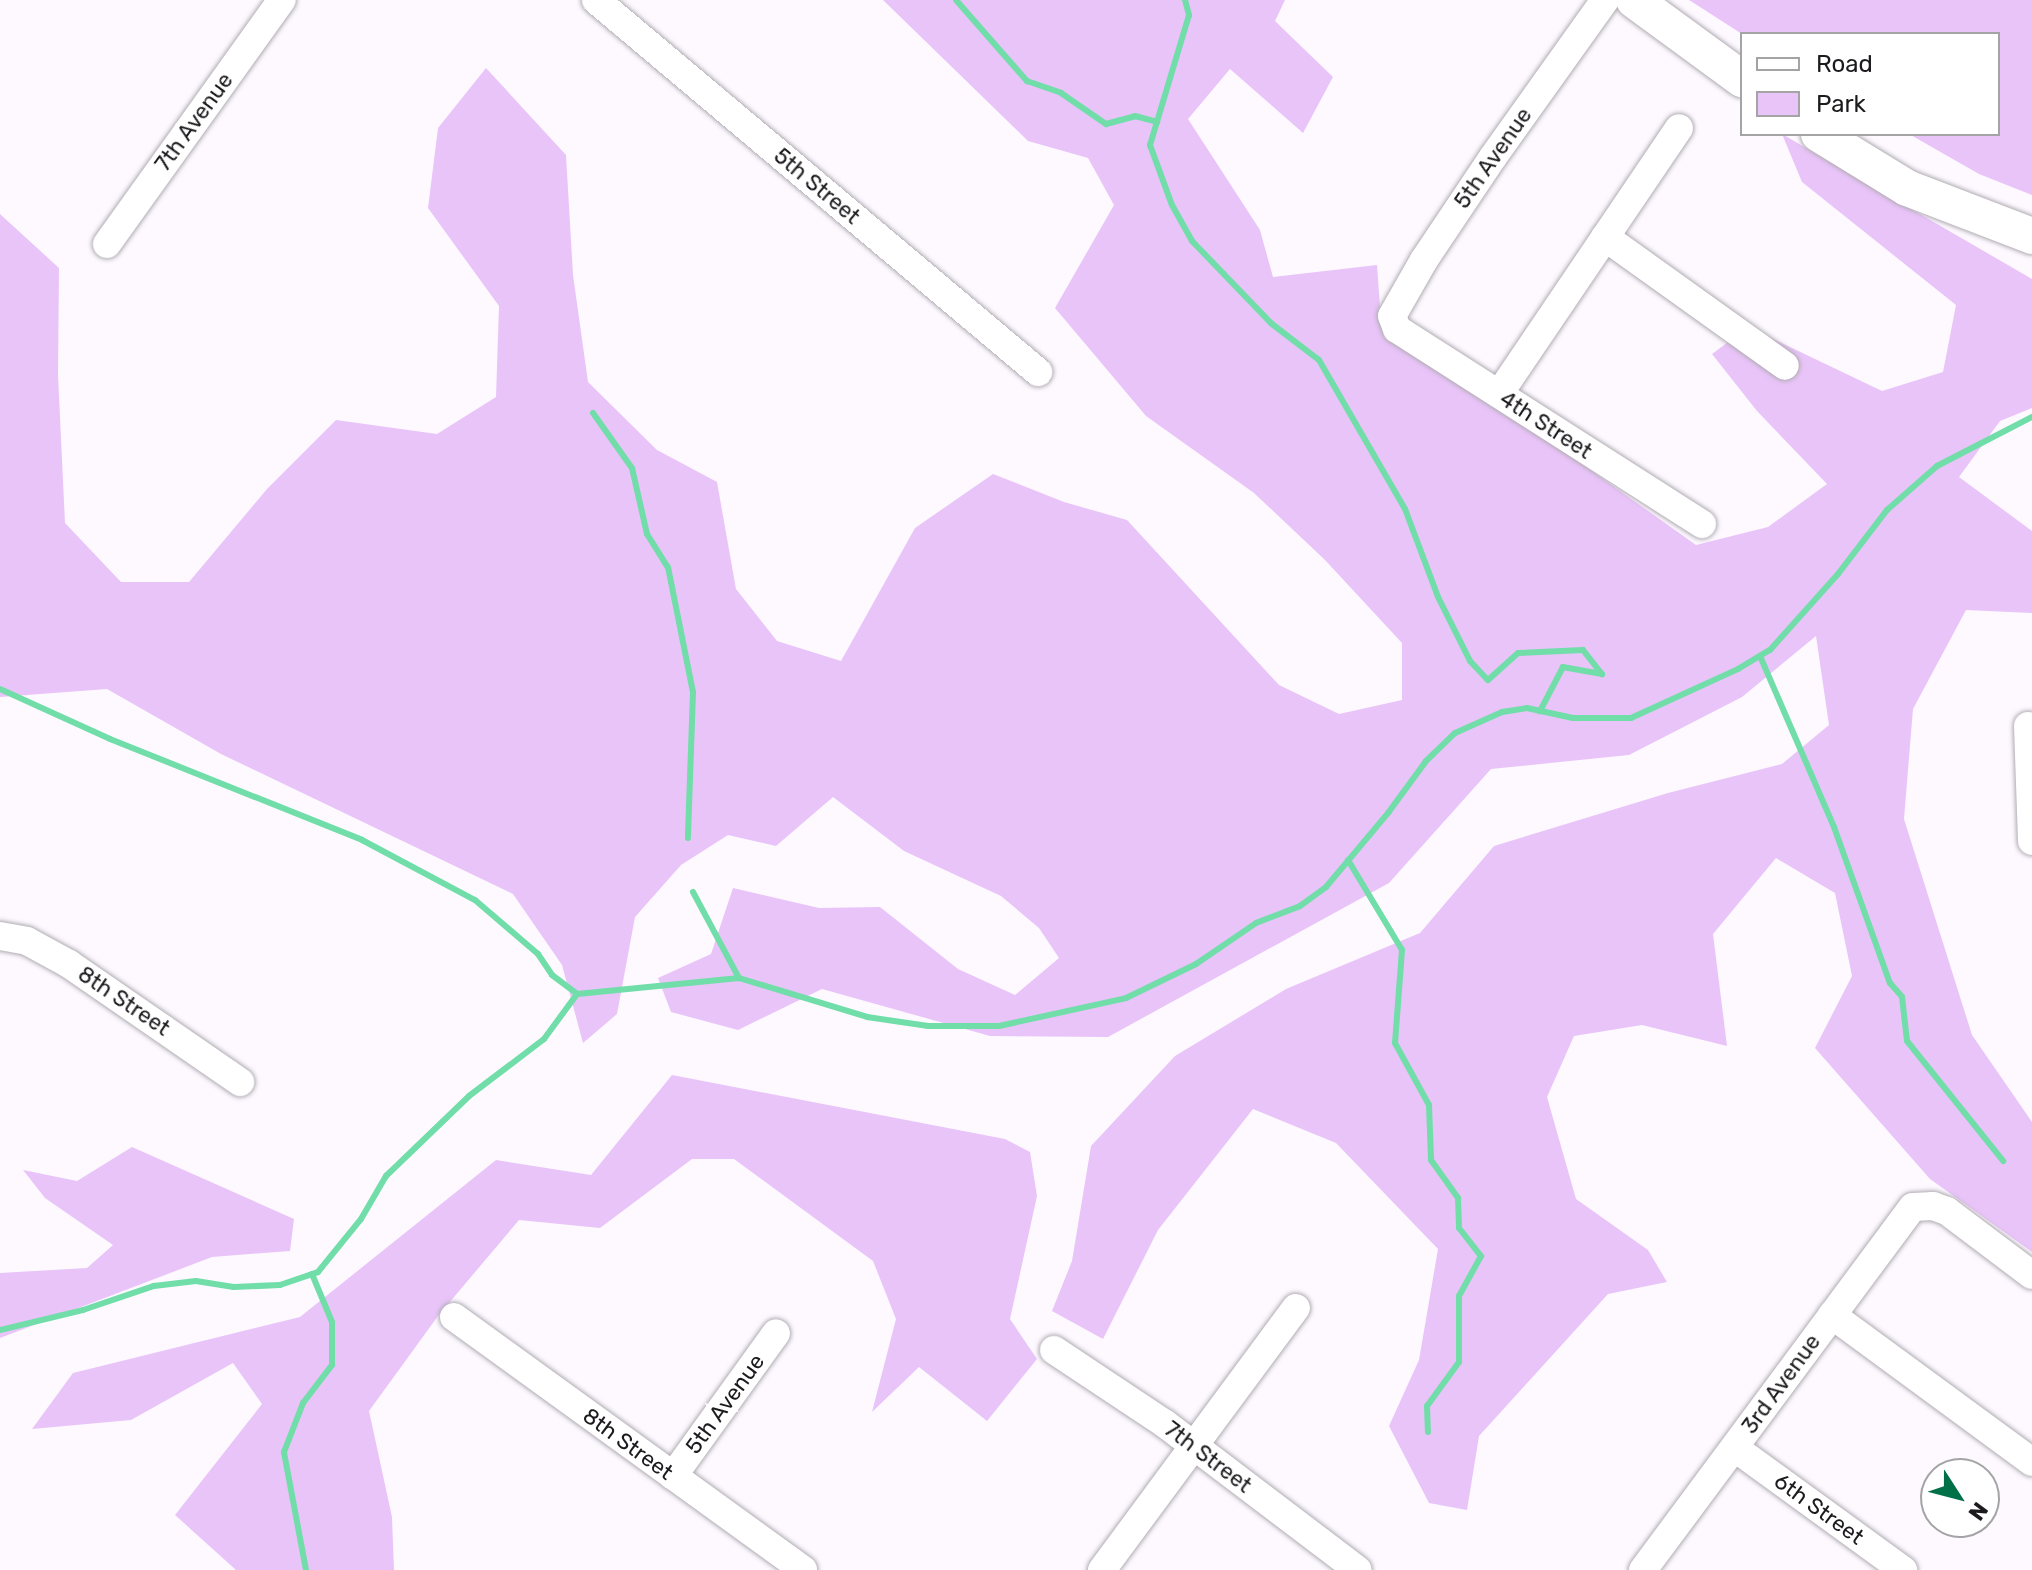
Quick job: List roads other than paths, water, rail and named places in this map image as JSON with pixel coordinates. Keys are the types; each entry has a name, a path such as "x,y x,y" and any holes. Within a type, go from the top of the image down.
{"main road":[{"path":"1634,0 1740,78"},
{"path":"1822,136 1907,188 2032,236"}],"street":[{"name":"7th Avenue","path":"107,244 282,0"},
{"name":"5th Street","path":"596,0 1038,372"},
{"name":"5th Avenue","path":"1393,322 1393,308 1424,260 1605,0"},
{"path":"1499,394 1679,128"},
{"path":"1605,237 1785,366"},
{"name":"4th Street","path":"1393,322 1397,329 1702,524"},
{"path":"2028,726 2032,841"},
{"name":"8th Street","path":"0,936 27,941 69,964 240,1082"},
{"name":"3rd Avenue","path":"1643,1570 1913,1207 1924,1205 1947,1211 2032,1275"},
{"path":"1102,1570 1296,1308"},
{"path":"1832,1315 2032,1462"},
{"name":"8th Street","path":"454,1317 803,1570"},
{"name":"5th Avenue","path":"673,1476 776,1333"},
{"name":"7th Street","path":"1054,1350 1195,1447 1358,1570"},
{"name":"6th Street","path":"1735,1448 1903,1570"}],"waterway":[{"path":"956,0 1027,81 1061,93 1106,124 1135,116 1157,122"},
{"path":"1185,0 1189,15 1150,145 1172,205 1192,241 1272,324 1319,360 1405,509 1438,597 1470,661 1488,680 1518,653 1583,650 1602,674 1563,667 1540,711"},
{"path":"593,413 632,468 647,534 668,567 693,692 688,838"},
{"path":"0,689 110,739 362,840 475,900 538,954 552,975 577,994 739,978 867,1017 928,1026 999,1026 1126,998 1196,964 1256,923 1300,906 1326,887 1388,813 1426,761 1455,733 1502,712 1527,708 1573,718 1631,718 1738,669 1770,650 1838,574 1887,510 1937,466 2032,417"},
{"path":"1760,656 1834,827 1890,983 1902,997 1907,1041 2003,1161"},
{"path":"1348,860 1402,950 1395,1043 1429,1105 1431,1160 1458,1198 1459,1228 1481,1256 1459,1296 1459,1362 1427,1406 1428,1432"},
{"path":"693,892 739,978"},
{"path":"0,1330 83,1310 154,1286 196,1281 234,1287 280,1285 318,1272 361,1219 386,1176 469,1096 544,1039 577,994"},
{"path":"306,1570 284,1452 303,1403 332,1365 332,1322 312,1274"}]}
